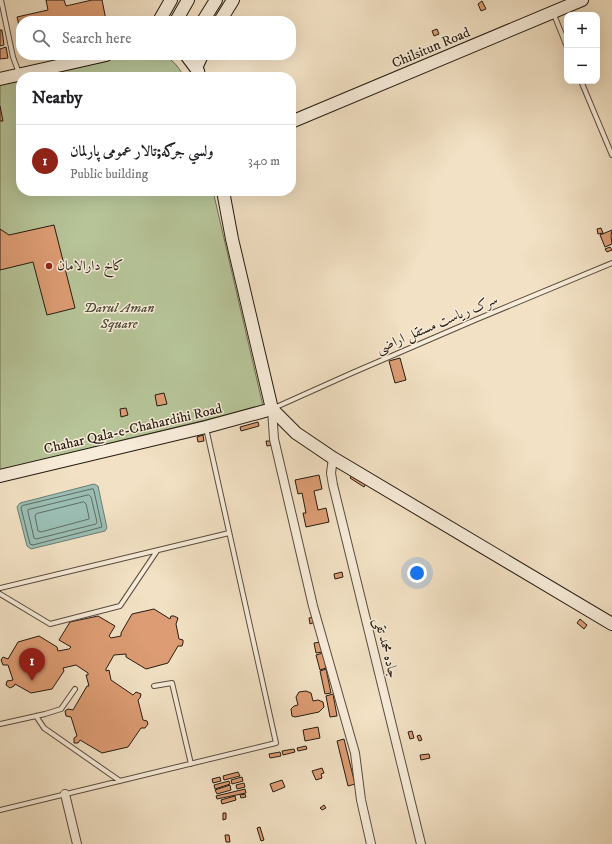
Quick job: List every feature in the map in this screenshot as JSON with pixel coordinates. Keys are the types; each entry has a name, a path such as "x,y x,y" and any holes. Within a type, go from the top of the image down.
{"main road":[{"path":"162,16 171,0"},
{"path":"179,16 188,0"},
{"path":"206,16 216,0"},
{"path":"223,16 233,0"},
{"name":"Chilsitun Road","path":"296,120 582,0"},
{"path":"31,72 77,60"},
{"path":"190,60 198,72"},
{"path":"198,72 201,60"},
{"path":"0,79 16,76"},
{"path":"224,196 232,239 272,409 296,433 333,458 612,624"},
{"name":"Chahar Qala-e-Chahardihi Road","path":"0,476 206,428 272,409"}],"street":[{"path":"272,409 274,440 313,606 355,753 361,800 371,844"},
{"name":"جاده محمد تقی","path":"333,458 331,473 333,485 420,844"},
{"path":"65,794 77,844"}],"lane":[{"path":"1,0 13,58 19,72"},
{"path":"553,12 564,40"},
{"path":"582,84 612,154"},
{"name":"سرک ریاست مستقل اراضی","path":"272,409 474,320 612,263"},
{"path":"0,810 276,743 206,428"},
{"path":"0,588 229,533"},
{"path":"0,594 50,624 120,606 157,550"},
{"path":"154,686 172,683 191,764"},
{"path":"0,724 61,709 76,689"},
{"path":"36,716 44,728 120,781"}],"green space":[{"path":"107,60 170,60 181,72 51,72"},
{"name":"Darul Aman Square","path":"16,79 16,196 214,196 263,406 0,470 0,83"}],"water":[{"path":"94,484 98,486 107,528 105,531 31,549 27,546 17,507 20,503"}],"building":[{"path":"46,0 64,0 66,6 92,0 102,0 105,16 21,16 48,10"},
{"path":"482,1 486,9 481,11 478,4"},
{"path":"437,29 439,34 434,36 432,31"},
{"path":"0,30 2,30 4,45 0,46"},
{"path":"6,47 8,58 0,59 0,49"},
{"path":"0,106 3,121 0,121"},
{"name":"کاخ دارالامان","path":"54,225 75,308 47,315 33,262 0,270 0,229 9,235"},
{"path":"601,228 603,233 598,234 597,229"},
{"path":"612,230 612,244 605,247 600,235"},
{"path":"610,247 612,250 607,252 605,249"},
{"path":"400,358 406,380 395,383 389,361"},
{"path":"164,393 167,404 157,406 155,395"},
{"path":"126,408 128,415 121,417 120,409"},
{"path":"258,422 259,426 241,431 240,427"},
{"path":"203,435 204,441 198,442 197,437"},
{"path":"266,441 272,441 273,445 267,446"},
{"path":"353,473 367,482 364,487 350,478"},
{"path":"319,475 322,489 314,491 318,510 326,508 329,522 306,527 303,513 306,513 302,493 298,494 295,480"},
{"path":"342,572 343,577 335,579 334,574"},
{"path":"154,609 170,619 171,616 178,618 176,624 179,639 183,640 182,646 178,646 168,663 146,669 126,657 126,654 114,655 106,669 106,671 109,670 111,680 133,695 136,692 141,694 138,700 143,720 147,721 148,724 145,728 141,728 128,747 102,753 80,740 78,743 74,743 74,738 77,736 71,717 66,716 65,711 68,709 73,710 87,686 89,686 86,675 88,675 88,673 76,665 63,668 64,671 52,689 31,693 15,684 10,688 6,685 7,681 13,680 8,665 3,665 1,660 3,657 8,659 18,642 39,636 57,647 58,651 69,649 71,647 59,640 70,622 98,616 115,626 109,636 111,638 121,636 121,633 132,614"},
{"path":"314,617 315,622 310,624 309,618"},
{"path":"580,619 587,625 584,629 577,623"},
{"path":"321,642 323,652 316,653 314,643"},
{"path":"323,653 326,668 320,670 316,655"},
{"path":"326,669 331,693 325,694 320,671"},
{"path":"306,691 311,693 313,701 318,700 323,702 324,707 319,712 295,717 292,716 291,709 298,705 296,697 299,692"},
{"path":"333,694 337,716 330,717 326,696"},
{"path":"318,727 320,738 305,741 303,730"},
{"path":"412,731 414,738 410,739 408,732"},
{"path":"420,735 422,740 419,741 417,736"},
{"path":"344,739 355,784 348,786 337,741"},
{"path":"306,746 307,749 298,751 297,748"},
{"path":"294,749 295,752 283,755 282,751"},
{"path":"280,752 281,756 270,758 269,754"},
{"path":"429,754 430,758 421,760 420,755"},
{"path":"322,768 324,773 321,774 322,778 316,780 312,771"},
{"path":"238,772 240,776 224,780 223,776"},
{"path":"220,777 221,781 213,783 212,779"},
{"path":"242,777 243,781 232,784 231,780"},
{"path":"282,780 285,787 273,792 270,784"},
{"path":"229,781 230,784 215,789 214,785"},
{"path":"244,783 245,787 237,789 236,785"},
{"path":"230,785 231,790 217,794 215,790"},
{"path":"245,789 246,793 217,799 216,796"},
{"path":"245,794 246,797 241,798 240,795"},
{"path":"235,796 236,800 222,804 221,800"},
{"path":"324,805 326,808 322,810 320,808"},
{"path":"223,813 226,813 226,819 223,820"},
{"path":"260,827 264,840 261,841 257,828"},
{"path":"225,835 229,835 230,842 226,842"}],"place":[{"name":"کاخ دارالامان","path":"49,266"},
{"name":"ولسي جرګه;تالار عمومی پارلمان","path":"32,681"}]}
